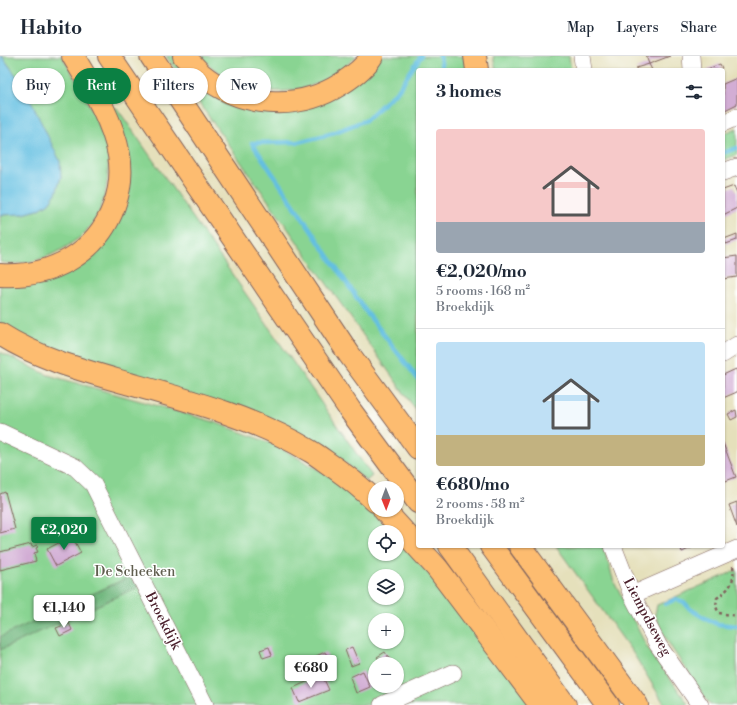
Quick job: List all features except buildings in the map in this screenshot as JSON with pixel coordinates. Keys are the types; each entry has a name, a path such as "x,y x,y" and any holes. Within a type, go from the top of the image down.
{"highway":[{"path":"0,275 20,275 47,269 63,263 77,254 93,242 107,223 118,196 121,169 115,140 109,121 98,98 73,56"},
{"path":"109,56 350,410 416,499"},
{"path":"151,56 349,354 416,445"},
{"path":"184,56 201,74 223,88 249,100 273,102 312,98 331,90 353,77 370,61 372,56"},
{"path":"475,56 477,68"},
{"path":"0,334 40,355 75,367 190,401 266,428 311,451 349,478 368,495"},
{"path":"390,517 416,546"},
{"path":"418,548 436,568 536,699 543,705"},
{"path":"451,548 565,705"},
{"path":"492,548 608,705"},
{"path":"521,548 637,705"}],"street":[{"path":"582,56 584,68"},
{"path":"691,56 692,68"},
{"path":"725,122 737,118"},
{"path":"725,171 737,167"},
{"path":"725,353 737,345"},
{"name":"Broekdijk","path":"0,432 75,467 93,484 205,705"},
{"name":"Liempdseweg","path":"614,548 632,595 658,645 700,705"},
{"path":"632,595 729,548"},
{"path":"382,705 453,673"}],"path":[{"path":"729,548 734,567 733,580 729,588 717,598 716,607 719,613 737,616"},
{"path":"732,615 737,613"}],"green space":[{"path":"2,56 62,56 73,75 73,104 89,104 98,123 106,146 108,162 106,188 102,205 96,218 84,234 53,254 36,260 18,263 0,262 0,215 23,214 38,210 49,203 56,193 61,177 31,104 65,104 65,68 12,68 12,70"},
{"path":"166,56 173,56 195,68 174,68"},
{"path":"202,56 357,56 334,74 322,81 297,90 283,91 271,91 271,68 216,68 216,70"},
{"path":"380,56 467,56 469,68 416,68 416,410 200,104 208,104 208,75 216,79 216,104 262,104 273,110"},
{"path":"493,56 569,56 571,68 496,68"},
{"path":"112,108 117,108 372,476 366,481 332,451 252,413 35,347 0,327 0,283 24,283 119,218"},
{"path":"737,128 737,155 725,159 725,133"},
{"name":"De Scheeken","path":"0,352 48,375 211,421 273,444 333,478 368,508 368,517 378,517 385,525 368,525 368,561 404,561 404,547 437,583 536,705 0,705"},
{"path":"557,548 604,548 614,582 647,647 689,705 665,705 633,653"},
{"path":"737,570 737,705 710,705 671,647 655,614 657,605"},
{"path":"133,575 138,587 0,650 0,637"}],"water":[{"path":"0,56 2,56 12,70 12,104 32,104 60,161 61,177 56,193 49,203 38,210 23,214 0,215"}],"waterway":[{"path":"416,376 367,313 252,143 298,142 330,134 366,120 398,90 421,56"},
{"path":"440,56 442,68"},
{"path":"725,152 737,148"},
{"path":"665,604 676,599 684,602 690,609 717,624 737,626"}]}
